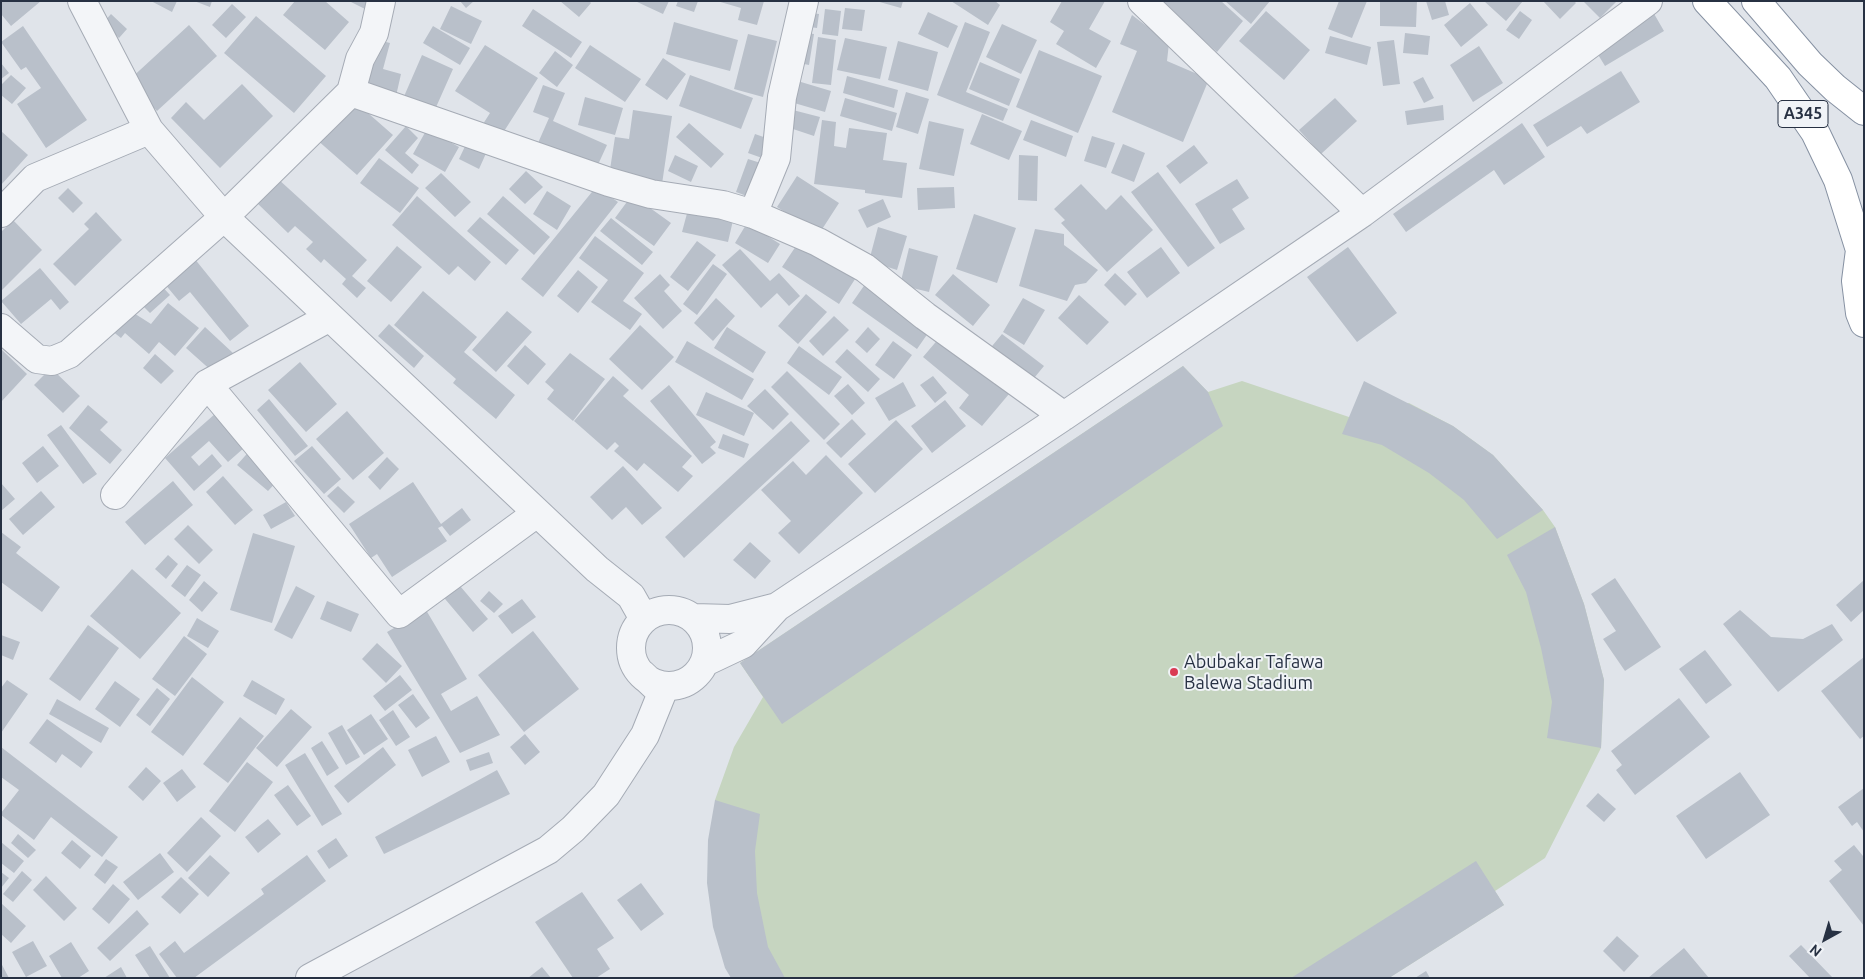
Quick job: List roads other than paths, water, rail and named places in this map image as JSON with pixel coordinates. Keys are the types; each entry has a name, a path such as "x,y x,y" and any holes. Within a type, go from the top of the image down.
{"highway":[{"name":"A345","path":"1707,1 1778,78 1815,132 1838,180 1862,245 1856,281 1860,313 1864,323"},
{"name":"A345","path":"1756,1 1810,64 1835,88 1864,111"}],"street":[{"path":"82,1 148,130 224,217 597,569 631,596 644,619"},
{"path":"1,328 37,359 52,361 68,354 224,217 351,92 360,59 374,33 381,1"},
{"path":"753,214 776,158 782,96 804,1"},
{"path":"1142,1 1362,213"},
{"path":"705,662 743,644 777,607 1064,416 1362,213 1648,1"},
{"path":"351,92 610,182 652,194 722,205 753,214 818,242 865,268 925,316 1064,416"},
{"path":"1,213 35,178 148,130"},
{"path":"115,495 207,384 330,317"},
{"path":"207,384 399,614 537,513"},
{"path":"310,978 548,850 574,829 606,795 645,735 662,694 636,662 632,616 597,569"},
{"path":"694,618 730,619 777,607"},
{"path":"668,610 682,612 694,618 702,627 706,638 705,662 700,671 683,683 661,684 651,680 636,662 634,633 644,619 656,612 668,610"},
{"path":"645,735 677,702 672,685"}],"place":[{"name":"Abubakar Tafawa Balewa Stadium","path":"1174,672"}]}
